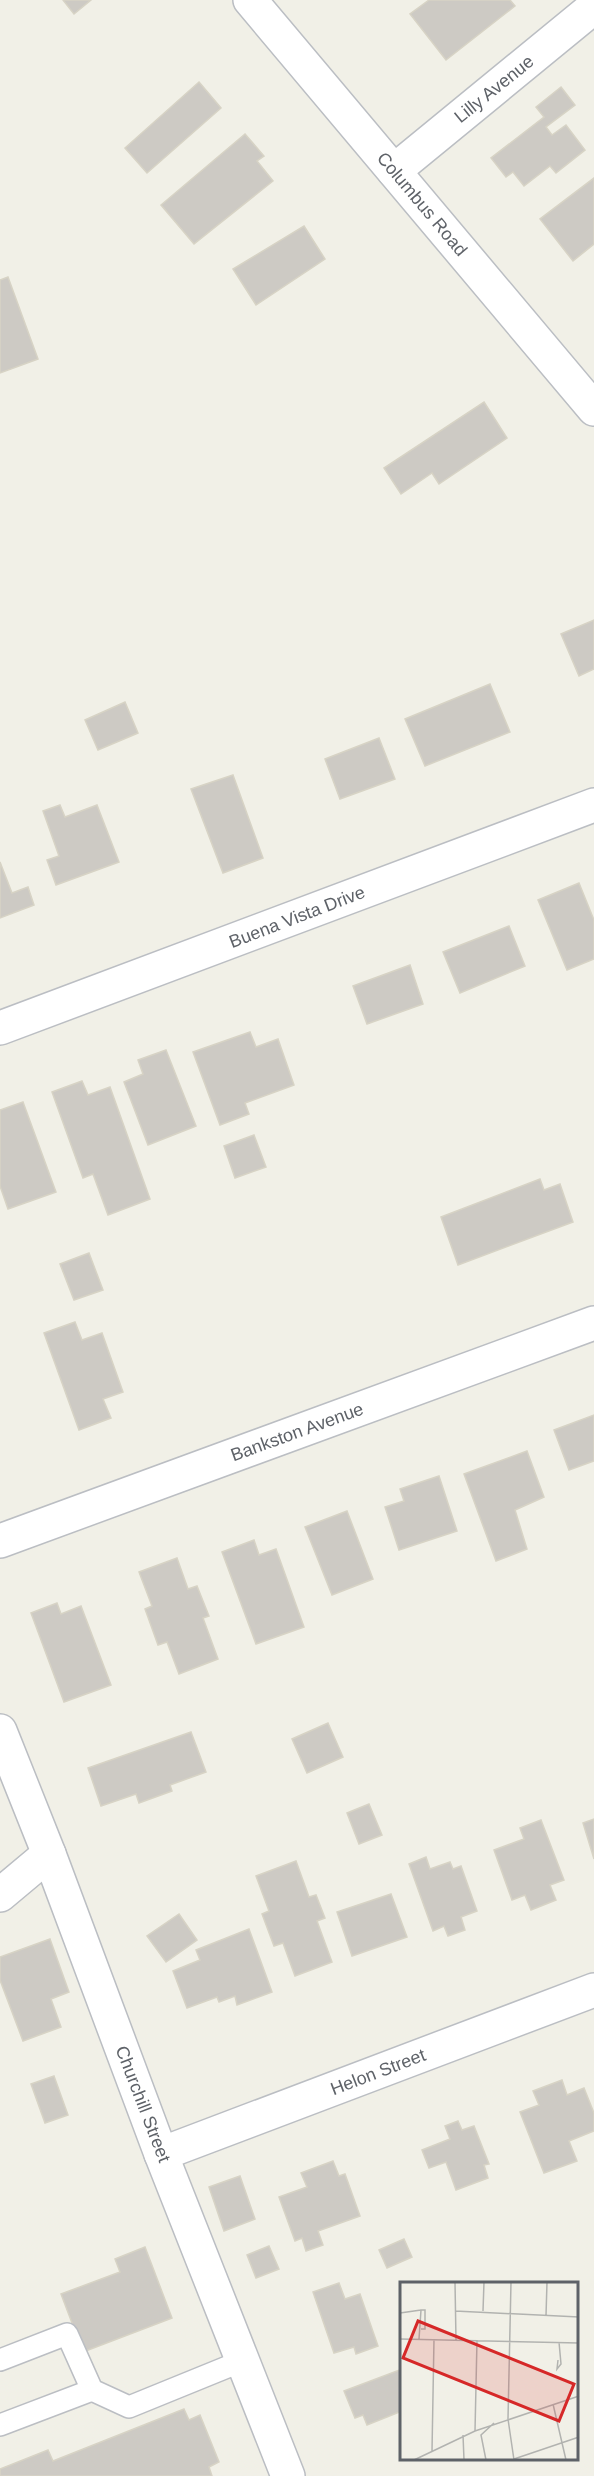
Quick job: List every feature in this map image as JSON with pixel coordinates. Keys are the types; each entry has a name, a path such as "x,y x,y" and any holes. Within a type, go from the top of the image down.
{"street":[{"name":"Columbus Road","path":"250,0 594,409"},
{"name":"Lilly Avenue","path":"394,171 594,7"},
{"name":"Buena Vista Drive","path":"0,1029 594,806"},
{"name":"Bankston Avenue","path":"0,1541 594,1323"},
{"name":"Churchill Street","path":"0,1731 49,1854 161,2154 288,2476"},
{"path":"0,1895 49,1854"},
{"name":"Helon Street","path":"161,2154 594,1990"}],"lane":[{"path":"0,2360 67,2334 92,2390 129,2407 242,2361"},
{"path":"0,2425 92,2390"}],"building":[{"path":"63,0 91,0 74,14"},
{"path":"429,0 510,0 515,6 446,60 410,14"},
{"path":"199,82 221,108 147,173 125,148"},
{"path":"561,87 575,105 546,127 552,135 566,125 585,150 556,173 550,166 524,186 513,172 506,177 491,158 544,117 536,107"},
{"path":"245,134 264,156 257,161 273,181 194,244 161,205"},
{"path":"594,178 594,244 573,261 540,219"},
{"path":"304,226 325,259 256,305 233,269"},
{"path":"8,277 38,359 0,373 0,280"},
{"path":"484,402 507,438 439,484 432,473 401,494 384,468"},
{"path":"594,620 594,669 579,676 561,634"},
{"path":"490,684 510,732 425,766 405,719"},
{"path":"125,702 138,733 98,750 85,720"},
{"path":"379,738 395,779 340,799 325,759"},
{"path":"233,775 263,858 223,873 191,789"},
{"path":"60,805 65,817 97,805 119,862 56,885 47,860 59,856 43,811"},
{"path":"0,862 12,893 28,887 34,905 0,918"},
{"path":"579,883 594,920 594,959 567,970 538,900"},
{"path":"509,926 525,966 460,993 443,952"},
{"path":"410,965 423,1004 367,1024 353,986"},
{"path":"250,1032 256,1047 278,1039 294,1085 245,1103 249,1114 220,1125 193,1052"},
{"path":"166,1050 196,1126 148,1145 124,1082 143,1074 138,1060"},
{"path":"82,1081 88,1095 110,1087 150,1199 108,1215 93,1174 83,1178 52,1092"},
{"path":"23,1102 56,1192 8,1209 0,1186 0,1110"},
{"path":"254,1135 266,1167 235,1178 224,1146"},
{"path":"540,1179 544,1190 560,1184 573,1222 458,1265 441,1217"},
{"path":"89,1253 103,1290 74,1300 60,1264"},
{"path":"75,1322 82,1340 102,1333 123,1392 103,1399 111,1418 79,1430 44,1333"},
{"path":"594,1415 594,1461 569,1470 554,1430"},
{"path":"527,1451 544,1497 515,1510 527,1549 496,1561 464,1474"},
{"path":"439,1476 457,1531 399,1550 385,1507 404,1501 400,1489"},
{"path":"347,1511 373,1579 332,1595 305,1527"},
{"path":"254,1540 259,1555 276,1549 304,1627 256,1644 222,1552"},
{"path":"177,1558 188,1589 197,1586 209,1616 203,1618 218,1659 179,1674 167,1642 158,1645 145,1609 152,1606 139,1572"},
{"path":"57,1603 61,1614 81,1606 111,1685 64,1702 31,1613"},
{"path":"328,1723 343,1757 307,1773 292,1739"},
{"path":"191,1732 206,1772 170,1785 172,1791 139,1803 136,1794 101,1806 88,1768"},
{"path":"369,1804 382,1835 359,1844 347,1813"},
{"path":"594,1819 594,1859 583,1823"},
{"path":"541,1820 564,1880 550,1885 556,1900 531,1910 525,1895 512,1900 494,1850 524,1839 520,1828"},
{"path":"426,1857 430,1869 450,1862 453,1869 461,1866 477,1911 461,1917 465,1930 448,1936 444,1926 433,1931 409,1864"},
{"path":"296,1861 309,1897 316,1895 325,1918 317,1921 332,1962 295,1976 283,1943 274,1946 262,1914 269,1911 256,1876"},
{"path":"391,1894 407,1937 352,1956 337,1912"},
{"path":"179,1914 197,1940 166,1962 147,1936"},
{"path":"249,1929 272,1992 237,2005 235,1996 219,2002 217,1997 187,2008 173,1971 200,1960 196,1950"},
{"path":"50,1939 69,1992 51,1999 61,2027 23,2041 0,1980 0,1957"},
{"path":"54,2076 68,2115 45,2123 31,2084"},
{"path":"562,2080 567,2095 584,2088 594,2113 594,2131 569,2141 577,2161 544,2173 520,2112 539,2105 533,2091"},
{"path":"458,2121 462,2130 474,2126 489,2164 484,2165 488,2178 456,2190 446,2162 429,2168 422,2150 450,2139 445,2126"},
{"path":"333,2161 339,2176 345,2174 360,2216 318,2231 323,2245 306,2251 302,2238 295,2241 279,2197 307,2187 301,2173"},
{"path":"240,2176 255,2219 224,2231 209,2187"},
{"path":"404,2239 412,2257 387,2268 379,2250"},
{"path":"269,2246 279,2269 256,2278 247,2255"},
{"path":"145,2247 172,2318 83,2352 61,2294 120,2272 115,2259"},
{"path":"339,2283 345,2299 360,2294 378,2346 356,2354 354,2347 334,2353 313,2292"},
{"path":"400,2370 400,2412 367,2425 363,2415 355,2418 344,2391"},
{"path":"184,2409 189,2420 200,2415 219,2462 209,2467 212,2476 0,2476 0,2469 48,2450 53,2461"}]}
